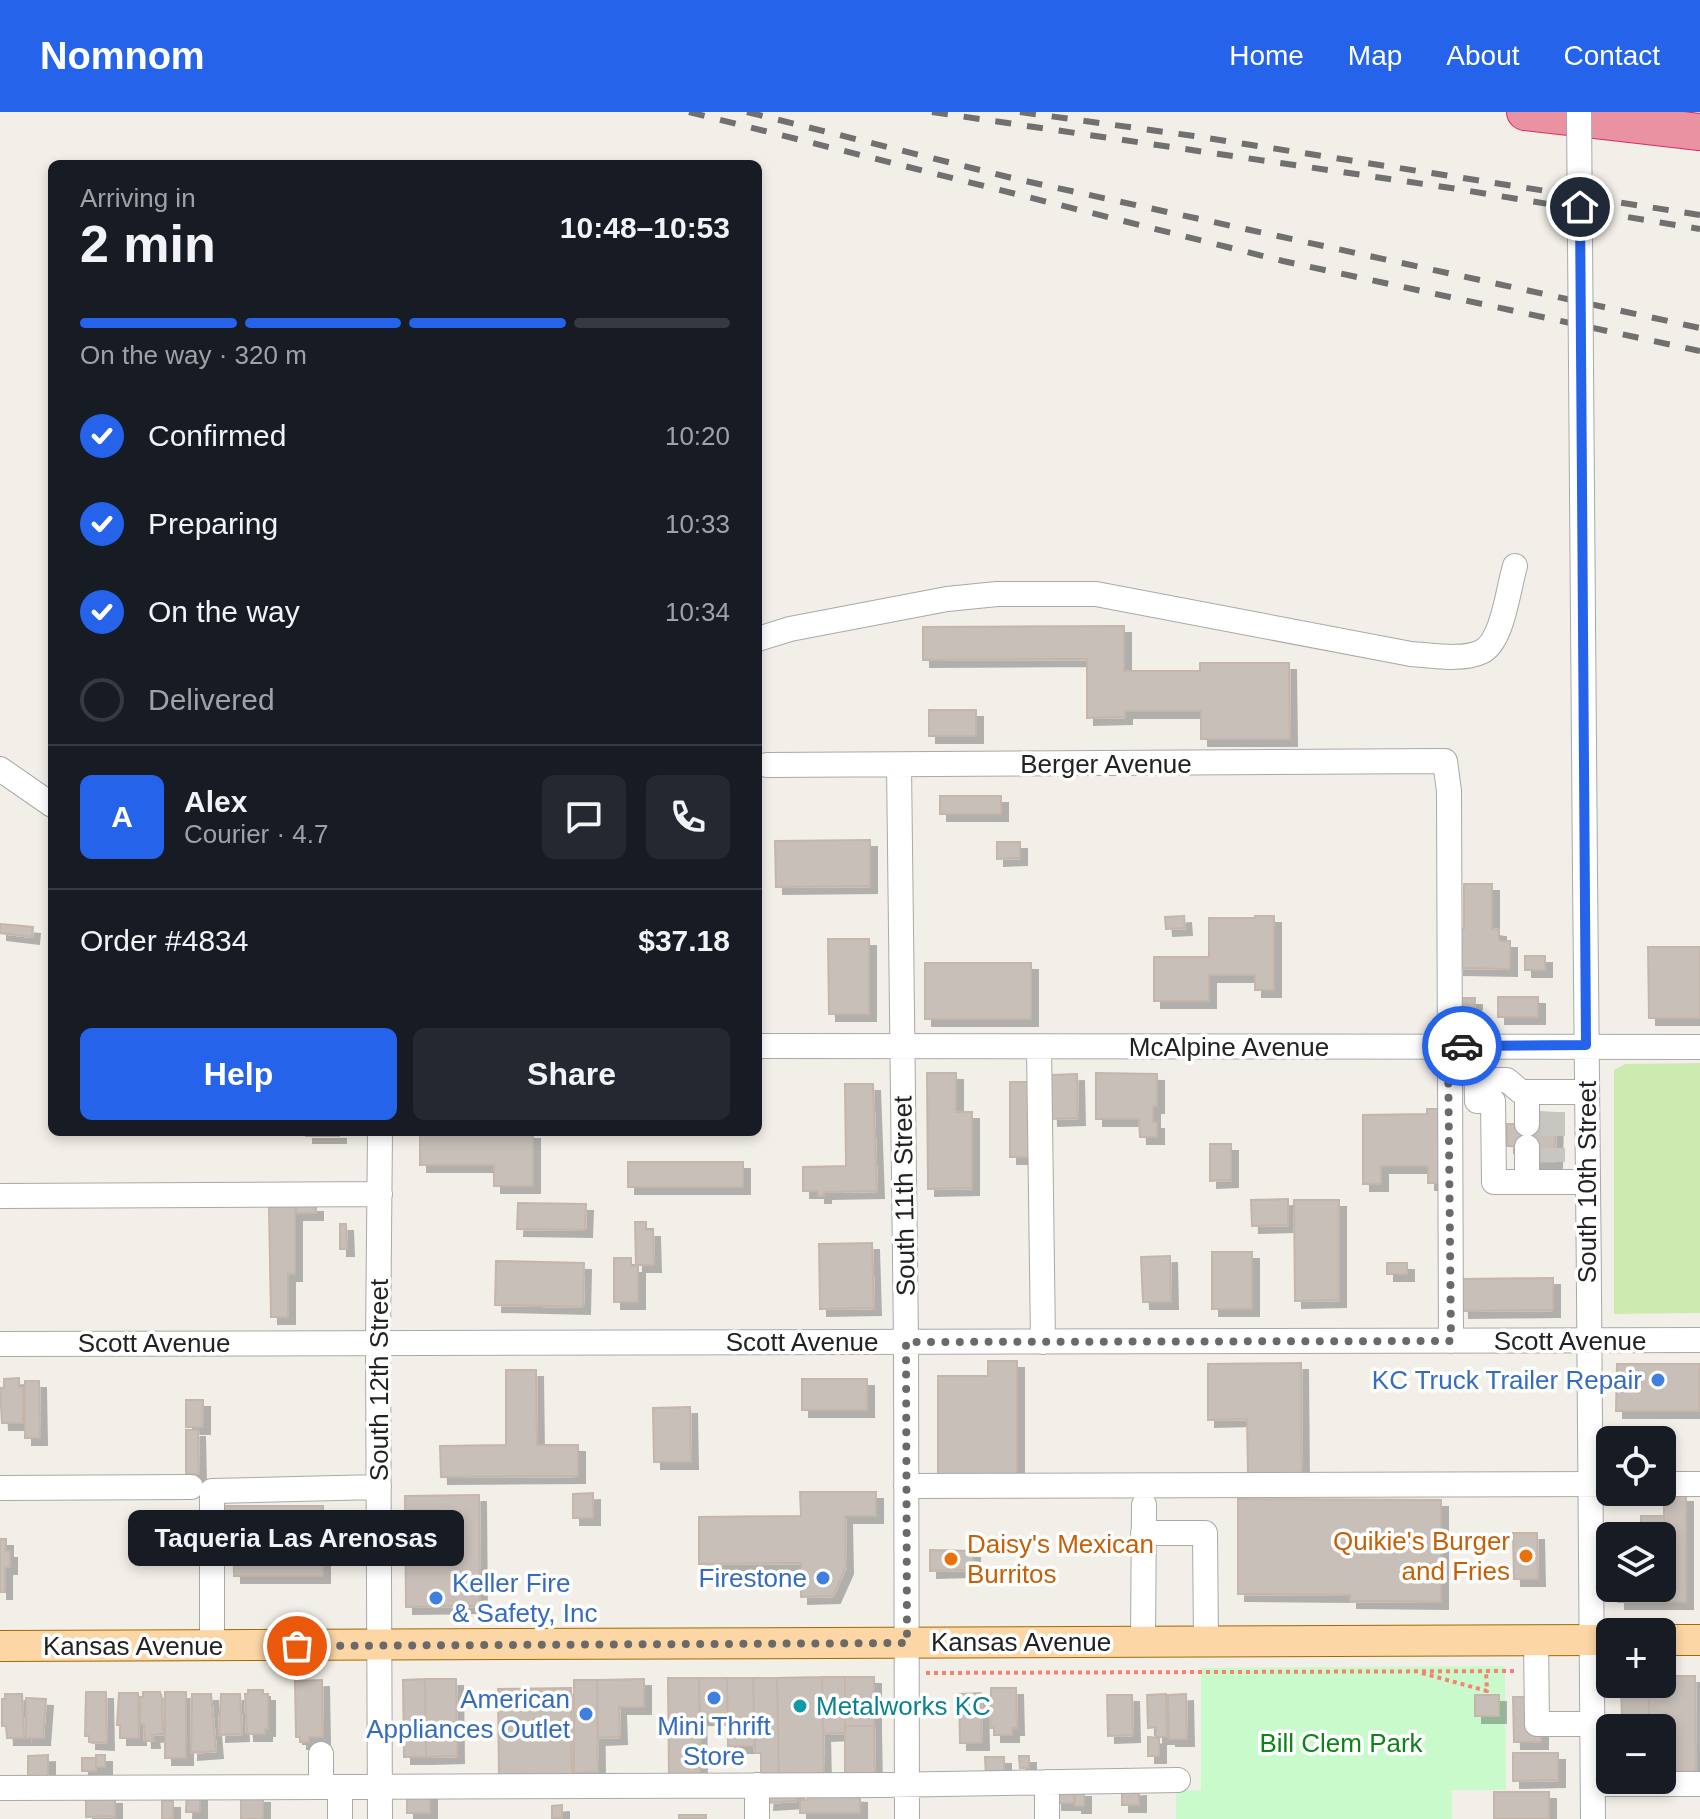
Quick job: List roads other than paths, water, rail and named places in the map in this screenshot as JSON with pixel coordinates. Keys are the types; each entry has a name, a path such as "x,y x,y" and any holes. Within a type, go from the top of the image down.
{"highway":[{"path":"1525,112 1700,132"}],"main road":[{"name":"Kansas Avenue","path":"0,1646 381,1647 1596,1640"},
{"path":"1676,1640 1700,1640"}],"street":[{"name":"South 10th Street","path":"1579,112 1588,1341 1596,1429"},
{"path":"762,638 790,629 947,599 997,594 1096,594 1411,654 1459,656 1479,654 1490,646 1498,633 1515,566"},
{"name":"Berger Avenue","path":"767,765 1445,761 1449,791 1448,1046"},
{"name":"South 11th Street","path":"899,765 906,1342 907,1819"},
{"path":"0,769 48,802"},
{"name":"McAlpine Avenue","path":"762,1046 1700,1047"},
{"path":"1448,1046 1451,1341"},
{"path":"1476,1046 1477,1101 1508,1102 1524,1092"},
{"path":"1039,1047 1043,1342"},
{"path":"1477,1080 1507,1080 1524,1092 1553,1102 1586,1092"},
{"path":"1524,1092 1527,1182"},
{"path":"1493,1101 1494,1182 1527,1182 1553,1172 1587,1182"},
{"name":"South 12th Street","path":"380,1136 380,1819"},
{"path":"0,1196 380,1194"},
{"name":"Scott Avenue","path":"0,1344 1700,1340"},
{"path":"906,1486 1596,1484"},
{"path":"1676,1484 1700,1484"},
{"path":"0,1488 379,1487"},
{"path":"202,1489 212,1589 212,1645"},
{"path":"1143,1642 1144,1505"},
{"name":"South 10th Street","path":"1601,1506 1601,1618"},
{"path":"1143,1533 1205,1533 1206,1642"},
{"path":"1536,1640 1537,1724 1593,1724"},
{"name":"South 10th Street","path":"1593,1819 1596,1692"},
{"path":"321,1754 340,1819"},
{"path":"0,1788 1178,1780"},
{"path":"1047,1782 1047,1819"},
{"path":"1593,1784 1700,1784"},
{"path":"757,1785 757,1819"}],"tunnel":[{"path":"1553,1112 1553,1162"}],"railway":[{"path":"689,112 1283,261 1700,351"},
{"path":"747,112 1016,179 1700,328"},
{"path":"932,112 1451,188 1700,229"},
{"path":"1020,112 1700,215"}],"place":[{"name":"KC Truck Trailer Repair","path":"1658,1380"},
{"name":"Quikie's Burger and Fries","path":"1526,1556"},
{"name":"Daisy's Mexican Burritos","path":"951,1559"},
{"name":"Firestone","path":"823,1578"},
{"name":"Keller Fire & Safety, Inc","path":"436,1598"},
{"name":"Taqueria Las Arenosas","path":"297,1646"},
{"name":"Mini Thrift Store","path":"714,1698"},
{"name":"Metalworks KC","path":"800,1706"},
{"name":"American Appliances Outlet","path":"586,1714"}],"park label":[{"name":"Bill Clem Park","path":"1341,1743"}]}
